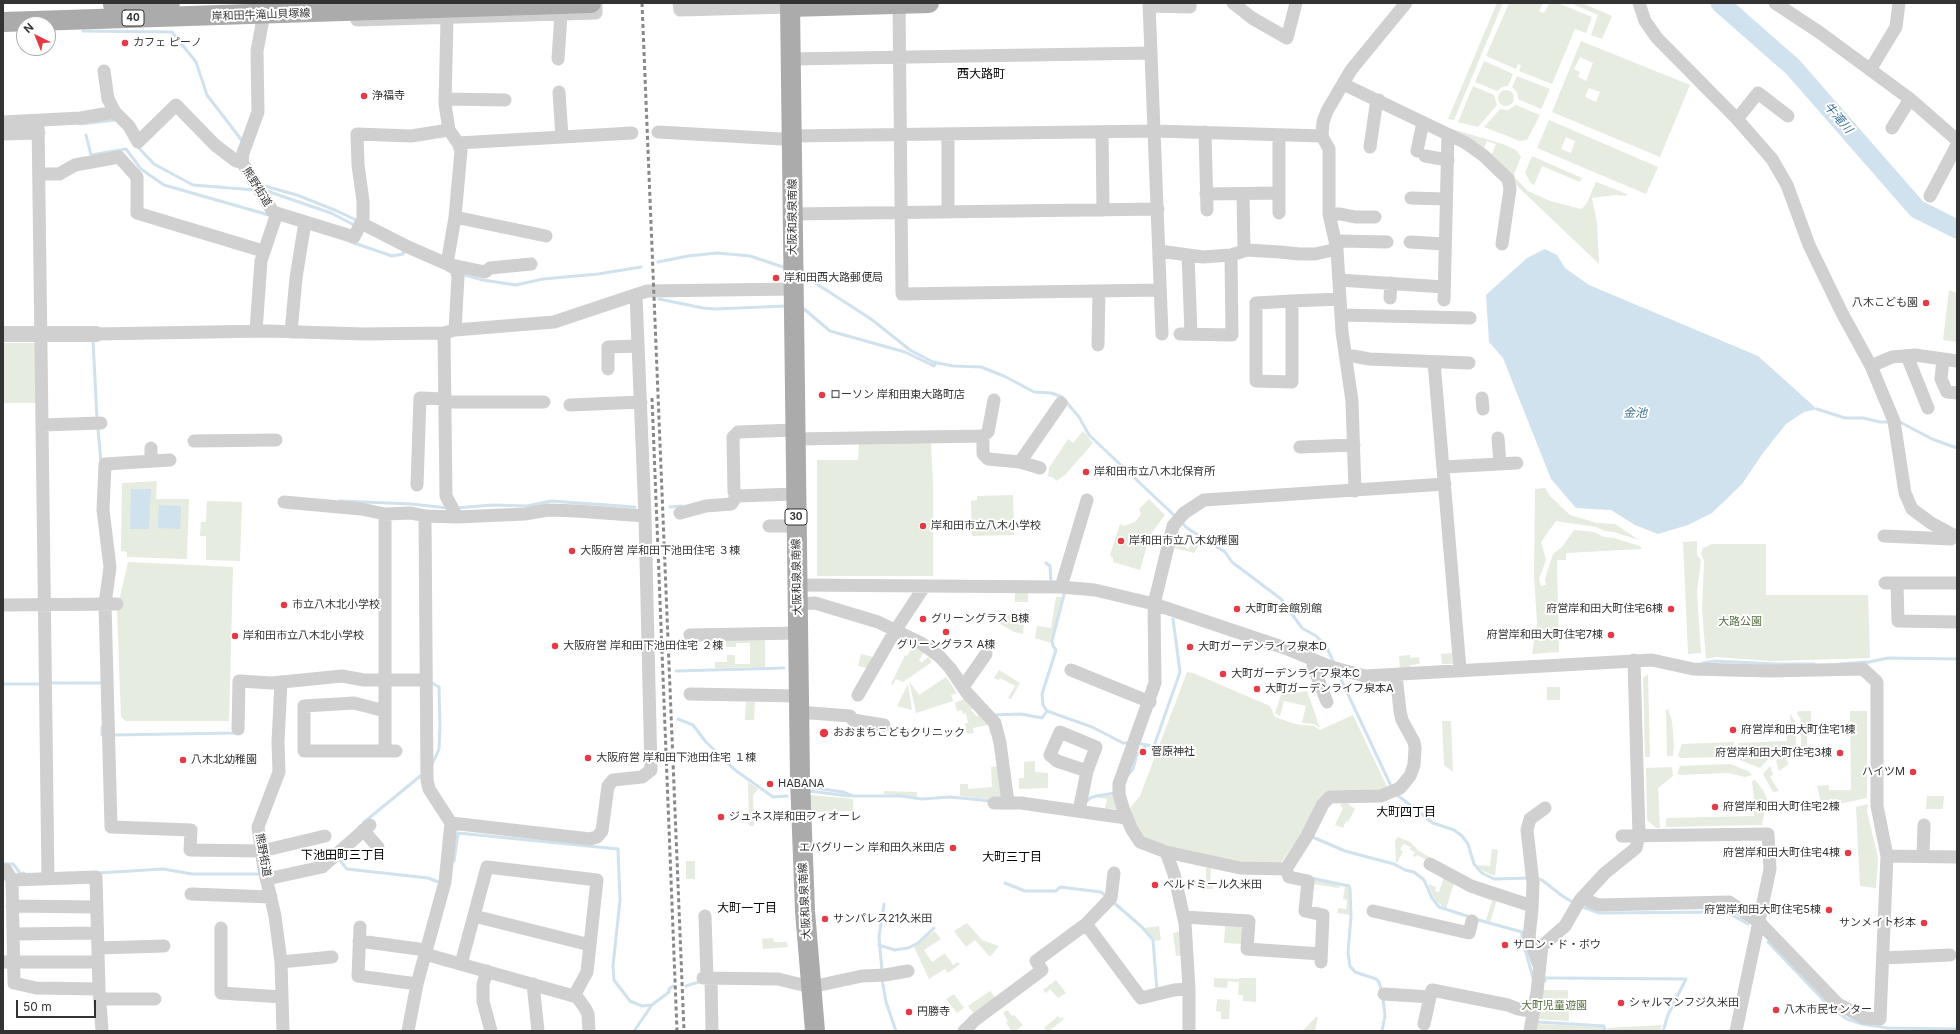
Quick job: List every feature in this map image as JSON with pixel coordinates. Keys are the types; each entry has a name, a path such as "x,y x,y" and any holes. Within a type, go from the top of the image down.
{"main road":[{"name":"40","path":"3,10 170,3"},
{"name":"岸和田牛滝山貝塚線","path":"3,22 265,9 454,13 591,3"},
{"path":"790,5 929,3"},
{"name":"大阪和泉泉南線","path":"790,5 798,594 798,704 805,911 815,1031"}],"street":[{"path":"457,518 446,496 445,400 454,270 455,218 461,151 458,143 449,130 445,99 454,13 561,15 596,14 596,3"},
{"path":"679,3 680,10 790,5"},
{"path":"1162,334 1149,4 1190,7 1190,3"},
{"path":"1237,4 1287,38 1296,3"},
{"path":"1355,491 1352,402 1344,375 1346,358 1336,246 1329,214 1329,149 1322,136 1323,122 1327,111 1351,70 1406,3"},
{"path":"1639,3 1645,21 1657,38 1737,119 1772,159 1787,185 1809,246 1842,313 1871,366 1894,421 1905,493 1912,509 1931,523 1955,537"},
{"path":"1775,3 1819,32 1910,99 1957,140"},
{"path":"1870,70 1896,27 1899,3"},
{"path":"899,4 902,294 1160,290"},
{"name":"熊野街道","path":"262,331 261,261 263,251 277,213 273,212 242,162 243,153 258,112 257,51 265,9"},
{"path":"558,59 561,15"},
{"path":"790,59 1151,53"},
{"path":"104,71 108,99 115,112 129,126 138,142 176,105 215,145 236,160 242,162"},
{"path":"1343,84 1466,143 1484,156 1508,179 1510,189 1502,244"},
{"path":"559,92 562,138"},
{"path":"1737,119 1758,93 1788,116"},
{"path":"445,99 505,100"},
{"path":"1892,128 1910,99"},
{"path":"1370,147 1376,106 1379,100"},
{"path":"3,134 115,112"},
{"path":"3,122 38,126"},
{"path":"1422,122 1421,154 1448,160"},
{"path":"38,126 48,878"},
{"path":"277,213 354,237 363,219 363,201 358,165 357,134 411,136 449,130"},
{"path":"658,132 782,139 792,136 1155,131 1322,136"},
{"path":"1102,132 1103,210"},
{"path":"1205,132 1207,210"},
{"path":"458,143 632,133"},
{"path":"948,134 948,212"},
{"path":"1279,135 1279,213"},
{"path":"1444,300 1448,135"},
{"path":"1930,196 1952,167 1957,145"},
{"path":"39,174 59,174 75,165 119,157 137,177 137,213 263,251"},
{"path":"1206,194 1279,193"},
{"path":"1243,194 1244,252"},
{"path":"1411,198 1446,199"},
{"path":"793,214 1158,209"},
{"path":"1329,214 1340,214 1355,217 1375,217"},
{"path":"455,218 546,236"},
{"path":"291,332 296,278 305,222"},
{"path":"360,226 408,247 454,270 485,272 490,268 531,264"},
{"path":"1159,251 1204,257 1231,255 1261,250 1315,254 1336,246 1342,241 1387,242"},
{"path":"1410,242 1445,244"},
{"path":"1188,256 1186,334 1232,335 1231,255"},
{"path":"1339,280 1444,286"},
{"path":"1390,298 1391,283"},
{"path":"3,334 262,331 364,334 450,332 554,322 653,290 793,289"},
{"path":"1098,345 1099,291"},
{"path":"451,822 590,839 598,837 602,831 608,786 613,780 642,777 651,770 645,516 636,295"},
{"path":"1292,301 1292,382 1256,381 1256,303 1292,301 1340,299"},
{"path":"1341,315 1470,318"},
{"path":"608,369 608,347 638,346"},
{"path":"1871,366 1892,357 1915,355 1957,361"},
{"path":"1346,358 1354,356 1369,360 1408,356 1434,362 1453,357 1469,363"},
{"path":"1907,356 1928,408"},
{"path":"1943,359 1942,379 1947,392 1957,393"},
{"path":"1434,362 1460,669"},
{"path":"417,485 420,398 544,402"},
{"path":"737,496 734,492 733,437 738,432 982,436 988,432 994,400"},
{"path":"570,405 640,402"},
{"path":"1020,462 1061,403"},
{"path":"42,425 101,423"},
{"path":"982,436 983,454 988,459 1020,462 1040,468"},
{"path":"1498,438 1500,464"},
{"path":"194,441 276,440"},
{"path":"1300,447 1354,445"},
{"path":"150,448 151,461"},
{"path":"170,460 105,464 103,510 110,567 111,604 111,827 191,830 190,850 262,851 325,836"},
{"path":"1444,467 1517,463"},
{"path":"1286,869 1240,868 1166,852 1140,842 1126,818 1119,794 1119,784 1150,702 1155,683 1154,604 1173,526 1179,518 1204,500 1445,484"},
{"path":"737,496 796,494"},
{"path":"680,513 706,506 731,504 737,496"},
{"path":"1061,587 1082,536 1078,512 1087,500"},
{"path":"284,502 361,508 386,514 412,513 426,516 457,518 526,514 548,510 577,510 645,516"},
{"path":"385,710 354,703 304,706 304,751 390,750 385,710 386,514"},
{"path":"408,1031 417,984 444,882 451,822 429,789 427,772 426,516"},
{"path":"769,526 796,526"},
{"path":"1884,536 1955,537"},
{"path":"1957,583 1891,583 1898,621 1957,622"},
{"path":"858,696 895,630 924,587"},
{"path":"798,594 924,587 1061,587 1095,590 1154,604 1285,648 1336,668 1365,676 1396,675 1460,669 1652,660 1700,669 1768,671 1863,669 1877,682 1877,806 1887,856 1882,1024 1864,1018 1838,1004 1759,922 1728,902 1599,905 1579,902"},
{"path":"798,594 815,603 846,610 878,622 921,643 940,657 963,687 995,723 1000,743 1008,802"},
{"path":"3,605 111,604"},
{"path":"694,638 741,629 798,633"},
{"path":"963,687 986,654"},
{"path":"1530,1031 1542,946 1565,926 1579,902 1605,873 1636,848 1639,836 1634,660"},
{"path":"1316,661 1313,666 1327,702"},
{"path":"1071,670 1150,702"},
{"path":"1184,917 1249,921 1247,949 1321,958 1323,915 1305,911 1308,881 1289,878 1286,869 1323,804 1330,797 1380,796 1395,790 1406,782 1410,776 1414,765 1415,748 1400,711 1396,675"},
{"path":"238,729 239,681 280,682 342,676 364,680 426,680"},
{"name":"熊野街道","path":"280,682 278,742 279,772 258,827 281,962 283,1031"},
{"path":"690,694 798,704 850,716 853,720 884,725"},
{"path":"1079,811 1087,771"},
{"path":"994,803 1008,802 1126,818"},
{"path":"1540,968 1529,937 1533,878 1528,830 1530,819 1544,808"},
{"path":"1923,856 1924,825"},
{"path":"267,878 324,872 367,827 378,847"},
{"path":"1622,836 1768,834 1770,869 1736,1031"},
{"path":"1166,852 1174,874 1184,917 1189,989 1189,1031"},
{"path":"1887,856 1957,857"},
{"path":"1430,864 1471,886 1532,906"},
{"path":"461,964 486,867 597,880 587,972 574,996"},
{"path":"964,1031 975,1020 1042,970 1036,961 1086,924 1111,898 1114,873"},
{"path":"102,1031 99,994 96,877 48,878 7,875 10,931 8,962 14,983 36,988 99,994 155,999"},
{"path":"191,894 271,897"},
{"path":"9,900 96,907"},
{"path":"1373,911 1469,933 1472,921"},
{"path":"474,916 590,945"},
{"path":"705,916 708,1003 712,1031"},
{"path":"1086,924 1115,954 1141,998 1174,990 1189,989"},
{"path":"360,927 358,976 417,984"},
{"path":"221,928 221,993 282,997"},
{"path":"10,931 97,933"},
{"path":"359,941 425,952 461,964 574,996 585,1008 588,1014 589,1031"},
{"path":"98,948 164,946"},
{"path":"281,962 323,954"},
{"path":"1883,958 1950,956"},
{"path":"8,962 98,962"},
{"path":"707,978 778,979 811,987 861,971 885,975 903,969"},
{"path":"487,971 483,984 483,1001 491,1031"},
{"path":"533,984 538,1031"},
{"path":"1424,1024 1432,990 1508,1005 1533,1012"},
{"path":"1384,994 1430,997"}],"green space":[{"path":"1497,3 1503,3 1454,120 1448,119"},
{"path":"1509,3 1543,3 1539,11 1544,13 1549,3 1558,3 1592,17 1586,33 1575,29 1552,84 1519,71 1521,65 1518,64 1516,69 1486,56"},
{"path":"1570,3 1582,3 1612,16 1602,39 1591,35 1598,15"},
{"path":"1581,41 1690,85 1660,157 1552,112","holes":["1580,57 1593,63 1586,81 1578,77 1580,72 1574,69","1589,88 1600,92 1596,102 1585,97"]},
{"path":"1484,61 1513,74 1508,86 1502,87 1497,91 1475,82"},
{"path":"1517,76 1550,89 1541,109 1518,99 1517,92 1512,87"},
{"path":"1473,86 1494,95 1497,105 1478,127 1458,122"},
{"path":"1506,90 1513,95 1514,98 1509,105 1506,106 1499,101 1498,98 1503,91"},
{"path":"1516,105 1540,115 1527,140 1520,141 1484,127 1500,109 1508,110"},
{"path":"1549,120 1658,167 1646,194 1537,148","holes":["1566,137 1575,141 1571,153 1561,149"]},
{"path":"1445,127 1503,144 1516,150 1521,157 1514,174 1515,178 1528,191 1550,201 1581,209 1586,205 1596,182 1627,194 1626,196 1615,195 1592,198 1597,222 1599,264 1515,184 1486,152 1492,154 1496,144 1487,141 1483,151"},
{"path":"1532,156 1582,178 1580,182 1542,166 1534,185 1525,173"},
{"path":"1949,290 1957,293 1957,342 1943,340"},
{"path":"3,343 35,343 40,403 3,403"},
{"path":"1083,431 1093,443 1065,475 1056,481 1054,478 1048,476 1049,468 1068,439 1073,443"},
{"path":"931,441 933,485 933,576 817,576 817,460 858,460 859,443"},
{"path":"157,481 156,499 189,499 187,559 127,557 127,552 121,551 122,483"},
{"path":"1545,488 1550,496 1570,515 1597,523 1615,524 1639,540 1614,532 1605,531 1596,527 1556,521 1541,542 1546,560 1539,579 1541,586 1546,585 1545,579 1553,554 1562,547 1574,530 1594,532 1604,537 1614,538 1640,546 1642,549 1566,553 1566,560 1557,560 1559,652 1532,654 1537,623 1534,576 1535,489"},
{"path":"1013,495 1014,535 972,536 971,501 977,500 977,496"},
{"path":"1149,499 1165,515 1150,535 1140,570 1113,562 1113,558 1110,555 1120,524 1124,526 1135,522 1141,514 1139,509"},
{"path":"207,501 242,502 240,561 206,560 206,536 200,536 201,522 206,522"},
{"path":"1196,537 1202,540 1194,553 1174,548 1176,540 1188,549"},
{"path":"1697,541 1697,555 1701,560 1697,592 1701,653 1688,654 1683,542"},
{"name":"大路公園","path":"1712,544 1766,544 1766,595 1868,595 1870,658 1771,661 1716,657 1706,659 1702,610 1704,561 1701,554 1703,548"},
{"path":"128,562 233,567 229,721 126,721 121,717 117,610"},
{"path":"1015,591 1028,591 1028,602 1015,602"},
{"path":"1056,597 1063,597 1051,643 1035,638 1037,626 1051,628"},
{"path":"999,615 1014,615 1014,620 1024,619 1023,634 1014,632 1000,624"},
{"path":"765,636 765,667 715,668 715,662 727,662 727,655 735,655 735,664 750,664 750,643 736,643 736,647 726,647 726,637"},
{"path":"914,644 925,650 919,661 922,662 928,657 932,662 903,682 896,679 893,685 891,684 905,655 907,656"},
{"path":"1452,653 1453,664 1442,664 1441,654"},
{"path":"861,654 877,658 871,669 858,666"},
{"path":"1410,655 1410,658 1419,657 1420,664 1410,665 1411,669 1400,670 1399,656"},
{"path":"999,670 1020,683 1011,699 1008,698 1015,686 1000,678 999,680 994,678"},
{"path":"1187,672 1193,673 1270,706 1275,717 1295,724 1314,726 1320,730 1353,715 1388,789 1366,794 1340,790 1328,791 1319,799 1302,833 1281,863 1239,864 1166,847 1147,838 1141,834 1129,809 1140,796"},
{"path":"1648,674 1650,757 1645,757 1643,678"},
{"path":"946,677 957,693 951,695 953,701 916,713 909,681 919,695"},
{"path":"908,684 912,710 897,706"},
{"path":"1547,687 1560,687 1560,700 1547,700"},
{"path":"1307,691 1320,728 1314,724 1302,723 1306,706 1284,701 1280,716 1275,713 1281,695"},
{"path":"966,698 974,706 971,710 977,717 980,713 994,733 990,734 988,725 973,728 974,733 967,734 965,723 968,723 966,713 963,714 962,710 957,711 955,703"},
{"path":"746,702 755,702 754,720 745,720"},
{"path":"1668,709 1672,721 1674,746 1673,756 1667,756 1666,710"},
{"path":"1799,711 1811,711 1811,723 1807,723 1807,747 1801,747 1801,720 1797,713"},
{"path":"1850,711 1867,711 1867,798 1843,803 1821,803 1817,786 1829,785 1829,790 1851,790"},
{"path":"1790,714 1795,721 1796,747 1784,748 1776,751 1760,768 1740,760 1738,743 1787,741 1786,730 1791,729"},
{"path":"1442,721 1451,721 1453,772 1444,765"},
{"path":"1734,742 1734,753 1731,757 1680,758 1678,755 1682,744"},
{"path":"1785,754 1794,755 1786,759 1789,764 1779,771 1776,761"},
{"path":"1035,761 1035,772 1048,773 1048,788 1019,789 1019,778 1024,778 1024,762"},
{"path":"1730,764 1748,771 1752,775 1745,777 1728,773 1679,775 1677,773 1680,766"},
{"path":"1000,766 1003,798 988,799 960,796 960,784 968,784 968,789 992,787 991,767"},
{"path":"1770,766 1773,774 1770,777 1779,791 1773,792 1763,774"},
{"path":"1672,767 1673,776 1658,788 1660,828 1656,828 1647,820 1646,768"},
{"path":"1755,780 1763,790 1767,799 1762,825 1666,827 1666,818 1754,816 1752,781"},
{"path":"748,782 758,789 753,795 754,826 749,826"},
{"path":"884,791 917,792 917,797 884,794"},
{"path":"810,795 853,799 853,811 812,812"},
{"path":"1116,795 1117,810 1109,808 1108,812 1104,812 1107,799 1097,797"},
{"path":"1927,796 1944,796 1943,809 1926,809"},
{"path":"1343,800 1355,809 1348,822 1346,821 1343,828 1335,825 1343,808 1340,806"},
{"path":"1868,804 1867,811 1878,858 1876,888 1860,886 1856,807"},
{"path":"1398,837 1410,842 1419,851 1433,859 1431,862 1417,855 1415,857 1413,856 1415,852 1410,850 1411,847 1403,844 1400,850 1403,851 1397,863 1395,841"},
{"path":"1492,849 1498,850 1495,876 1483,871 1477,865 1490,866"},
{"path":"686,861 695,861 695,879 686,879"},
{"path":"1206,867 1211,868 1210,883 1213,884 1213,889 1206,889"},
{"path":"1445,874 1455,880 1446,909 1435,900 1428,884 1436,887 1435,891 1439,892"},
{"path":"1314,879 1340,885 1339,888 1313,884"},
{"path":"1345,886 1349,888 1350,915 1337,913 1338,908 1346,909 1347,900 1343,899"},
{"path":"1477,890 1498,897 1490,922 1486,920 1492,901 1476,895"},
{"path":"967,923 982,940 999,946 990,957 975,940 966,947 954,931"},
{"path":"1225,925 1240,926 1244,930 1243,944 1224,943"},
{"path":"1159,926 1161,940 1155,941 1145,928"},
{"path":"934,931 941,939 924,950 932,962 945,953 953,965 958,962 960,964 948,973 945,969 929,979 914,947"},
{"path":"1182,931 1183,955 1176,956 1173,933"},
{"path":"773,938 774,942 787,942 788,947 763,949 762,939"},
{"path":"1214,978 1239,979 1238,982 1228,981 1227,988 1214,987"},
{"path":"1239,978 1256,978 1256,1002 1243,1001 1243,995 1238,995"},
{"path":"1056,980 1066,993 1058,998 1050,989 1046,993 1043,990"},
{"name":"大町児童遊園","path":"1543,990 1568,990 1569,1021 1537,1019"},
{"path":"990,991 997,999 975,1015 968,1006"},
{"path":"954,994 964,1008 957,1013 946,999"},
{"path":"1217,999 1230,1000 1229,1019 1221,1019 1221,1012 1216,1011"},
{"path":"1007,1010 1023,1025 1015,1031 1012,1031 1006,1023 1008,1021 1003,1013"},
{"path":"1058,1016 1060,1019 1062,1017 1064,1019 1047,1031 1044,1028"},
{"path":"1316,1017 1318,1017 1315,1031 1302,1031"},
{"path":"1537,1024 1603,1027 1604,1031 1537,1031"},
{"path":"1662,1025 1660,1031 1608,1031 1607,1028"}],"water":[{"name":"金池","path":"1545,249 1557,255 1565,268 1589,285 1758,356 1817,409 1804,412 1786,424 1763,453 1742,484 1712,513 1688,525 1658,534 1635,525 1611,510 1576,508 1551,479 1503,358 1489,342 1486,295 1527,258"},
{"path":"131,489 151,489 149,529 130,529"},
{"path":"159,505 181,506 180,529 158,528"}],"waterway":[{"name":"牛滝川","path":"1720,3 1793,67 1917,209 1957,229"},
{"path":"83,31 172,32 196,62 207,95 243,142"},
{"path":"80,124 116,120"},
{"path":"86,135 91,155 126,149 141,169 164,185 269,215"},
{"path":"136,145 154,164 193,185 255,190"},
{"path":"261,185 297,195 358,221"},
{"path":"264,190 331,213 356,226"},
{"path":"351,242 392,256 403,254 404,251"},
{"path":"658,262 688,256 717,253 750,256 786,268"},
{"path":"461,274 483,280 516,285 543,279 598,274 641,267"},
{"path":"803,275 871,319 910,350 933,362 953,366 981,367 1004,376 1034,392 1051,393 1062,397 1079,417 1089,435 1177,518"},
{"path":"659,299 703,308 716,309 785,306"},
{"path":"804,309 830,331 905,352 934,366 936,362"},
{"path":"93,340 97,419"},
{"path":"1817,409 1845,418 1863,418 1880,422 1888,422"},
{"path":"1898,421 1932,439 1957,448"},
{"path":"98,428 101,463"},
{"path":"340,501 411,504 448,508"},
{"path":"456,508 492,505 527,506 551,501 635,507"},
{"path":"670,507 682,506"},
{"path":"1181,522 1187,528 1225,552 1232,562 1281,599 1302,628 1316,636 1326,646 1335,665"},
{"path":"1046,563 1050,566 1051,581"},
{"path":"1065,591 1052,641 1056,650 1042,694 1043,705 1047,711 1092,727 1123,743 1129,743"},
{"path":"1147,745 1154,746 1180,672 1173,619"},
{"path":"1840,664 1869,662 1888,658 1957,659"},
{"path":"1703,663 1714,661 1814,664"},
{"path":"676,671 784,668"},
{"path":"1338,673 1392,788"},
{"path":"51,683 102,683"},
{"path":"431,767 439,749 440,726 439,687 432,683"},
{"path":"3,684 42,684"},
{"path":"993,715 1021,714 1042,718 1047,711"},
{"path":"678,719 693,725 706,742 735,770 773,797 787,796"},
{"path":"102,727 102,735 106,735"},
{"path":"112,735 234,733 234,731"},
{"path":"1128,775 1133,769 1137,754 1147,745 1137,743"},
{"path":"363,823 424,773"},
{"path":"809,787 843,792 853,796 901,796 922,799 950,797 992,801"},
{"path":"809,791 849,796"},
{"path":"1086,802 1090,798 1096,796 1116,793"},
{"path":"1396,794 1433,823 1454,830 1462,836 1468,844 1474,864 1482,873 1494,879 1530,878"},
{"path":"454,861 458,833 618,849 620,900 613,966 614,980 630,1001 642,1006 652,1005"},
{"path":"1310,836 1345,851 1394,864 1405,870 1414,872 1424,880 1432,898 1439,907 1470,917"},
{"path":"337,857 347,869 428,878 441,883"},
{"path":"3,864 13,864 21,874 24,873"},
{"path":"98,873 163,869 192,874 261,874"},
{"path":"1311,878 1349,886 1351,916 1348,953 1350,966 1355,972 1376,979 1379,982 1382,992"},
{"path":"1535,878 1542,880 1574,903"},
{"path":"1005,883 1025,891 1056,891 1060,887 1101,892 1107,897"},
{"path":"1113,902 1142,927 1153,940 1157,991"},
{"path":"882,971 879,937 884,904"},
{"path":"1580,906 1599,913 1727,912 1748,924"},
{"path":"1475,919 1522,932 1522,938 1533,978"},
{"path":"879,945 895,950 908,948 918,943 934,928"},
{"path":"1768,942 1831,1008 1847,1019 1862,1024 1888,1028 1957,1029"},
{"path":"1545,981 1545,978 1686,979 1668,1015 1663,1031"},
{"path":"882,979 886,1002 896,1031"},
{"path":"686,986 702,981"},
{"path":"634,1031 652,1005 669,992 669,989 673,986"},
{"path":"1382,1031 1385,1016 1383,998"},
{"path":"1537,1022 1604,1026 1605,1031"}],"railway":[{"path":"642,3 684,1031"},
{"path":"652,398 677,1031"}],"place":[{"name":"カフェ ピーノ","path":"125,43"},
{"name":"浄福寺","path":"364,96"},
{"name":"岸和田西大路郵便局","path":"776,278"},
{"name":"八木こども園","path":"1926,303"},
{"name":"ローソン 岸和田東大路町店","path":"822,395"},
{"name":"岸和田市立八木北保育所","path":"1086,472"},
{"name":"岸和田市立八木小学校","path":"923,526"},
{"name":"岸和田市立八木幼稚園","path":"1121,541"},
{"name":"大阪府営 岸和田下池田住宅 ３棟","path":"572,551"},
{"name":"市立八木北小学校","path":"284,605"},
{"name":"大町町会館別館","path":"1237,609"},
{"name":"府営岸和田大町住宅6棟","path":"1671,609"},
{"name":"グリーングラス B棟","path":"923,619"},
{"name":"グリーングラス A棟","path":"946,632"},
{"name":"府営岸和田大町住宅7棟","path":"1611,635"},
{"name":"岸和田市立八木北小学校","path":"235,636"},
{"name":"大阪府営 岸和田下池田住宅 ２棟","path":"555,646"},
{"name":"大町ガーデンライフ泉本D","path":"1190,647"},
{"name":"大町ガーデンライフ泉本C","path":"1223,674"},
{"name":"大町ガーデンライフ泉本A","path":"1257,689"},
{"name":"府営岸和田大町住宅1棟","path":"1733,730"},
{"name":"おおまちこどもクリニック","path":"824,733"},
{"name":"菅原神社","path":"1143,752"},
{"name":"府営岸和田大町住宅3棟","path":"1840,753"},
{"name":"大阪府営 岸和田下池田住宅 １棟","path":"588,758"},
{"name":"八木北幼稚園","path":"183,760"},
{"name":"ハイツM","path":"1913,772"},
{"name":"HABANA","path":"770,784"},
{"name":"府営岸和田大町住宅2棟","path":"1715,807"},
{"name":"ジュネス岸和田フィオーレ","path":"721,817"},
{"name":"エバグリーン 岸和田久米田店","path":"953,848"},
{"name":"府営岸和田大町住宅4棟","path":"1848,853"},
{"name":"ベルドミール久米田","path":"1155,885"},
{"name":"府営岸和田大町住宅5棟","path":"1829,910"},
{"name":"サンパレス21久米田","path":"825,919"},
{"name":"サンメイト杉本","path":"1924,923"},
{"name":"サロン・ド・ボウ","path":"1505,945"},
{"name":"シャルマンフジ久米田","path":"1621,1003"},
{"name":"八木市民センター","path":"1776,1010"},
{"name":"円勝寺","path":"909,1012"}],"district":[{"name":"西大路町","path":"981,74"},
{"name":"大町四丁目","path":"1406,812"},
{"name":"下池田町三丁目","path":"343,855"},
{"name":"大町三丁目","path":"1012,857"},
{"name":"大町一丁目","path":"747,908"}]}
